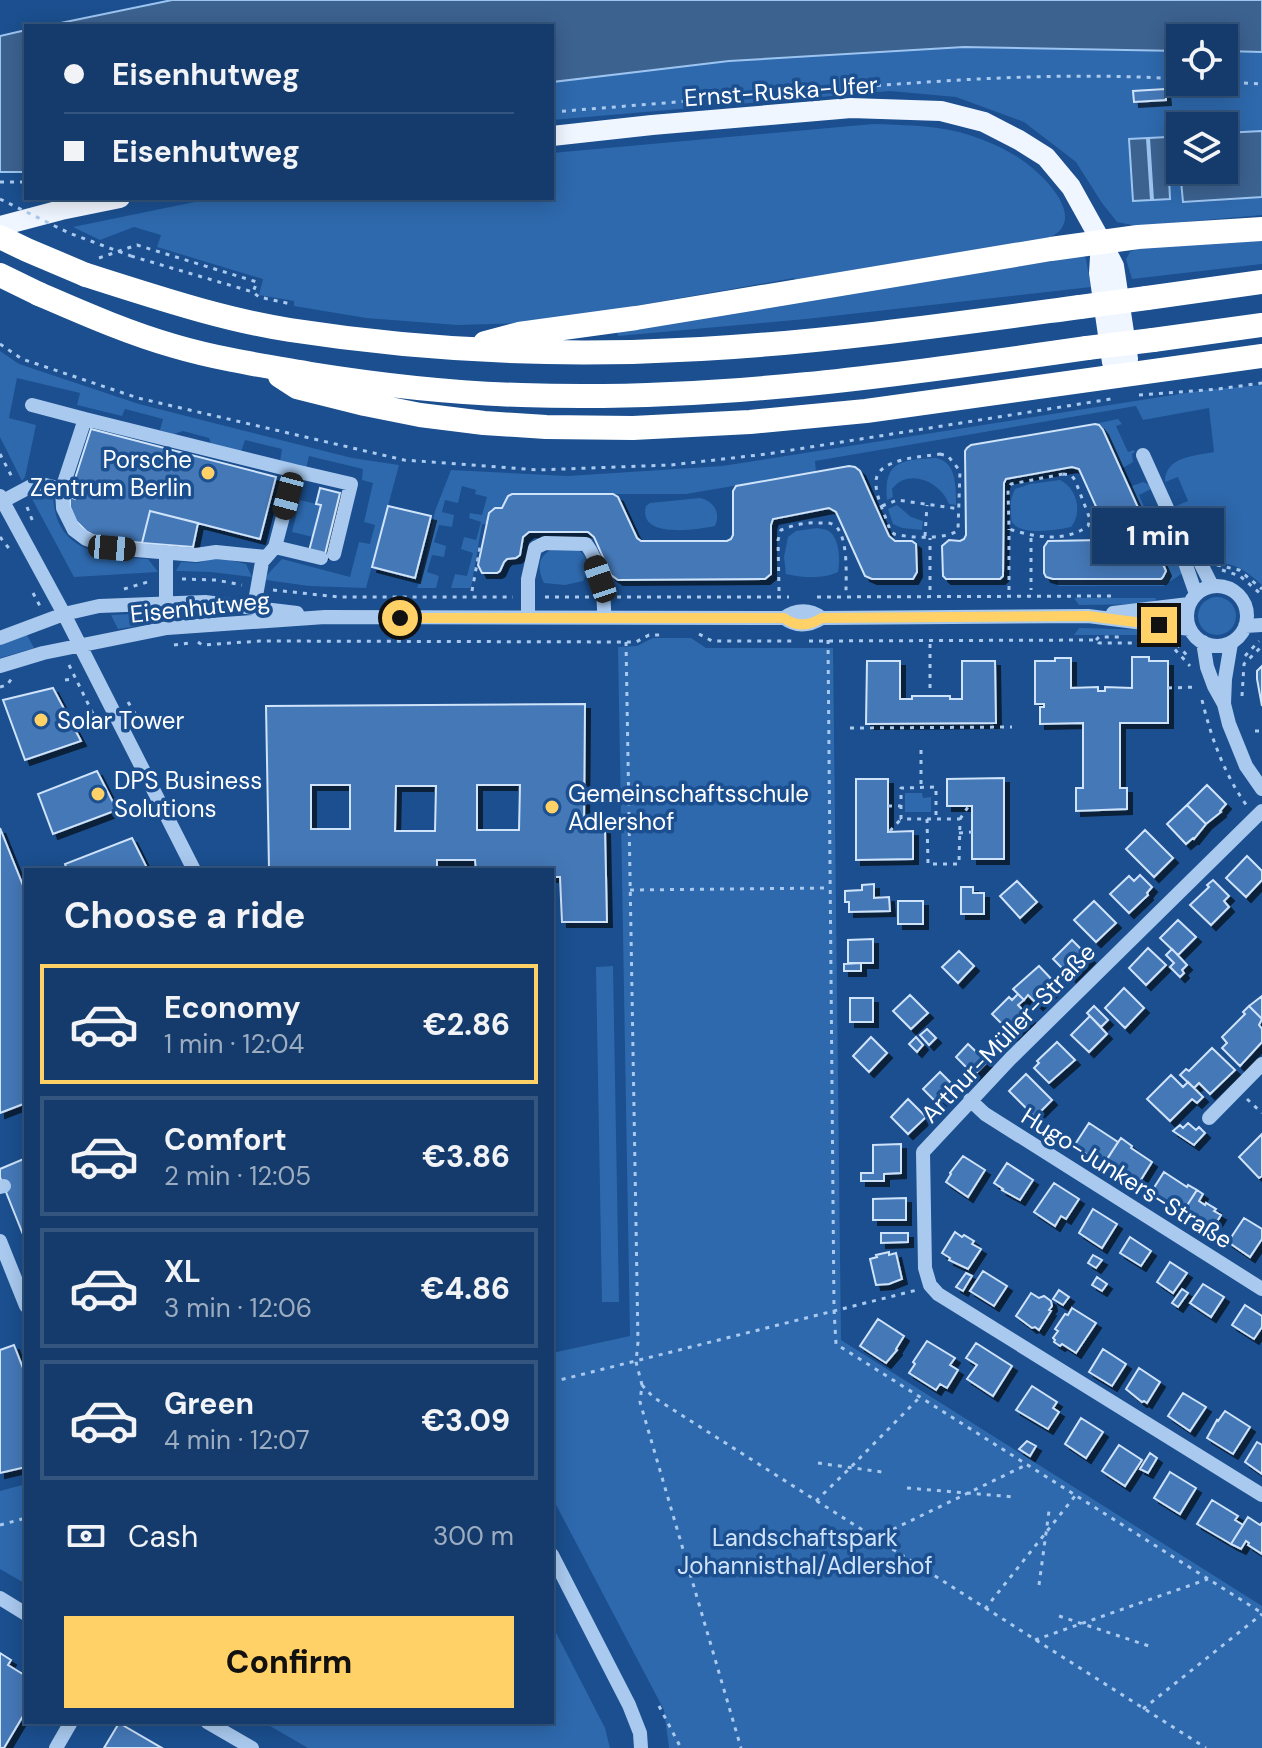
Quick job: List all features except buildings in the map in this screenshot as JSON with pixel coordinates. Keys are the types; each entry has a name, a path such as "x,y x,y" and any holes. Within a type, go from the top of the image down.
{"highway":[{"path":"463,349 519,334 636,318 1101,241 1262,229"},
{"path":"0,237 86,275 189,308 288,329 463,349 570,352 700,349 867,335 1262,282"},
{"path":"0,275 90,316 174,346 264,366 372,384 521,395 622,395 749,389 864,378 1262,325"},
{"path":"264,366 297,387 420,415 484,423 593,428 711,425 852,412 1262,356"}],"main road":[{"name":"Ernst-Ruska-Ufer","path":"554,136 851,108 941,111 984,122 1046,157 1071,187 1101,241"},
{"path":"0,226 110,200"},
{"path":"0,212 61,210"},
{"path":"1101,241 1099,273 1112,362 1122,375"}],"street":[{"path":"32,405 351,484 327,556 270,552 196,555 112,548 86,539 74,530 63,508 62,489 85,419"},
{"path":"1143,455 1181,539 1193,599 1187,620 1190,629 1195,637 1212,646 1231,643 1245,626 1245,604 1228,588 1212,586 1195,552 1181,539"},
{"path":"254,607 262,562 270,552 295,471"},
{"path":"62,489 37,483 1,498 64,614 193,868"},
{"path":"528,617 528,579 535,548 545,543 586,544 590,549 605,597 604,617"},
{"path":"166,552 166,603"},
{"name":"Eisenhutweg","path":"1088,616 1193,599 1212,586"},
{"name":"Eisenhutweg","path":"0,638 64,614 99,606 205,602 325,617"},
{"path":"1245,604 1262,606"},
{"name":"Eisenhutweg","path":"0,666 33,656 167,628 325,617 784,618 793,624 813,624 822,618 1088,616 1190,629"},
{"path":"1245,626 1262,625"},
{"path":"1203,642 1207,667 1224,704 1241,755 1262,789"},
{"path":"1224,704 1231,643"},
{"name":"Arthur-Müller-Straße","path":"930,1285 925,1268 923,1152 970,1100 1259,814"},
{"path":"1209,1118 1262,1064"},
{"name":"Hugo-Junkers-Straße","path":"970,1100 985,1114 1262,1289"},
{"path":"0,1241 24,1301"},
{"path":"930,1285 938,1294 1262,1495"},
{"path":"554,1559 629,1705 640,1733 641,1748"},
{"path":"0,1598 24,1613"},
{"path":"56,1748 70,1724"},
{"path":"210,1724 247,1747"}],"path":[{"path":"554,112 970,78 1166,78"},
{"path":"1238,83 1262,84"},
{"path":"0,182 24,182"},
{"path":"0,199 69,233 131,256 253,292 259,297 291,304"},
{"path":"137,245 257,282 253,292"},
{"path":"0,454 36,531"},
{"path":"940,454 948,456 960,471 963,524 952,535 894,534 882,506 875,484 877,475 888,463 940,454"},
{"path":"1009,529 1031,536 1073,535 1088,526 1090,519 1071,475 1011,484 1006,523 1009,529 1009,590"},
{"path":"882,506 897,500 960,509"},
{"path":"927,505 930,590"},
{"path":"779,591 778,540 781,530 811,523 832,524 838,529 847,559 846,591"},
{"path":"1031,536 1031,590"},
{"path":"472,591 480,547"},
{"path":"1208,565 1239,570 1262,592"},
{"path":"1211,570 1224,570 1240,576 1262,592"},
{"path":"123,589 148,581 216,580 283,592 339,597 800,597"},
{"path":"808,597 1115,596"},
{"path":"687,634 700,634 712,641 1168,638 1195,667"},
{"path":"202,645 260,641 636,642 649,635 674,635"},
{"path":"828,640 836,1344 1262,1614 1143,1709"},
{"path":"930,640 930,688"},
{"path":"1096,640 1099,643 1169,643 1189,665 1192,674"},
{"path":"626,642 636,1362 642,1385 640,1402 741,1748"},
{"path":"1242,696 1244,664 1262,646"},
{"path":"65,680 74,679"},
{"path":"1200,684 1201,695"},
{"path":"79,685 101,730"},
{"path":"1168,688 1196,687 1201,695 1209,729 1233,784 1259,814"},
{"path":"850,728 1012,727"},
{"path":"1255,731 1262,731"},
{"path":"921,750 921,787"},
{"path":"890,831 901,819 901,788 936,787 936,819"},
{"path":"888,806 901,806"},
{"path":"927,819 928,864 959,864 960,819 968,807"},
{"path":"901,819 960,819"},
{"path":"959,833 972,832"},
{"path":"630,890 830,888"},
{"path":"1237,1089 1262,1113"},
{"path":"554,1382 930,1285"},
{"path":"642,1385 653,1397 1206,1748"},
{"path":"816,1501 921,1396"},
{"path":"818,1463 882,1472"},
{"path":"875,1538 1026,1465"},
{"path":"907,1488 1015,1497"},
{"path":"985,1609 1076,1495"},
{"path":"1039,1585 1049,1511"},
{"path":"0,1525 24,1519"},
{"path":"1035,1640 1208,1579"},
{"path":"1256,1610 1262,1602"},
{"path":"1059,1616 1149,1646"},
{"path":"659,1706 681,1748"}],"green space":[{"path":"964,47 1166,51 1166,96 1238,96 1238,51 1262,52 1262,215 1137,226 1117,222 1076,162 1024,122 956,97 890,91 554,120 554,82 729,61"},
{"path":"873,124 948,130 992,143 1029,165 1054,190 1064,210 1065,220 1061,229 1040,242 797,283 794,278 590,314 524,323 457,325 366,318 294,306 294,301 259,295 263,279 157,247 161,235 134,227 100,240 73,227 204,200 554,200 554,153"},
{"path":"1262,239 1262,264 1132,279 1126,259 1130,252 1139,248"},
{"path":"1083,256 1091,287 806,319 618,336 617,331"},
{"path":"0,351 19,364 139,404 352,458 399,465 366,588 309,586 266,580 282,559 350,577 359,542 370,544 375,525 364,522 373,483 362,480 363,469 309,456 306,468 280,462 282,449 245,440 241,452 211,444 209,438 183,431 174,434 160,430 163,419 125,409 122,416 77,405 80,393 17,378 9,418 36,425 22,481 0,437"},
{"path":"1262,385 1262,585 1236,567 1206,562 1176,506 1188,501 1178,477 1165,482 1166,473 1175,462 1214,452 1209,408 1143,420 1136,406 815,461 816,472 686,494 512,494 502,508 491,509 487,524 482,524 471,588 451,588 455,574 467,576 473,553 461,549 464,537 476,540 481,522 469,518 470,513 482,515 487,497 462,486 458,503 445,500 442,512 454,515 452,527 439,525 434,542 446,546 444,557 432,555 427,572 439,576 436,588 417,588 435,511 451,470 568,476 722,466 1205,390"},
{"path":"1118,419 1122,424 1116,426 1128,452 1135,452 1132,454 1133,462 1121,469 1102,427 1094,424"},
{"path":"943,460 952,470 956,505 949,504 932,484 915,478 899,482 892,489 893,497 887,500 888,477 892,470 905,462"},
{"path":"1060,480 1071,489 1076,501 1077,515 1071,527 1031,531 1012,522 1011,503 1015,489"},
{"path":"1143,482 1151,489 1139,495 1149,518 1161,513 1183,573 1163,586 1058,586 1058,579 1160,579 1166,571 1129,487"},
{"path":"39,493 53,497 59,524 77,544 100,553 148,559 158,572 74,577 31,497"},
{"path":"700,498 715,508 715,526 670,530 650,524 646,516 646,506 650,503"},
{"path":"300,500 321,505 313,537 292,532"},
{"path":"897,505 911,517 923,521 922,530 893,524 888,509"},
{"path":"817,528 829,531 836,540 838,572 813,577 786,574 784,557 788,537 796,531"},
{"path":"557,548 572,548 581,552 587,566 583,581 565,585 544,583 540,561 546,553"},
{"path":"217,557 246,564 252,577 176,571 181,562 198,563"},
{"path":"1217,597 1231,602 1236,616 1231,630 1217,635 1203,630 1198,616 1203,602"},
{"path":"1074,598 1156,598 1155,604 1079,605"},
{"path":"154,613 158,620 155,623 118,629 111,615"},
{"path":"1079,628 1155,630 1156,635 1074,635"},
{"path":"27,635 34,648 0,658 0,645"},
{"name":"Landschaftspark Johannisthal/Adlershof","path":"653,638 691,638 706,648 833,648 841,1340 1262,1606 1262,1748 669,1748 664,1710 554,1501 554,1353 630,1336 618,647 637,646"},
{"path":"905,793 922,793 923,798 931,797 931,812 905,812"},
{"path":"613,966 619,1302 602,1302 596,967"},
{"path":"24,1485 24,1583 0,1569 0,1491"},
{"path":"554,1629 605,1728 610,1748 308,1748 266,1724 554,1724"}],"shaded area":[{"path":"172,0 1262,0 1262,52 1238,51 1238,24 1166,24 1166,51 964,47 729,61 554,82 554,24 56,24"},
{"path":"24,30 24,172 0,172 0,36"},
{"path":"1262,131 1262,197 1183,202 1181,184 1238,184 1238,132"},
{"path":"1166,137 1166,184 1169,184 1170,199 1153,200 1149,138"},
{"path":"1147,138 1151,200 1133,201 1129,139"}],"place":[{"name":"Porsche Zentrum Berlin","path":"208,473"},
{"name":"Solar Tower","path":"41,720"},
{"name":"DPS Business Solutions","path":"98,794"},
{"name":"Gemeinschaftsschule Adlershof","path":"552,807"}],"route":[{"path":"400,618 784,618 793,624 813,624 822,618 1088,616 1159,625"}]}
